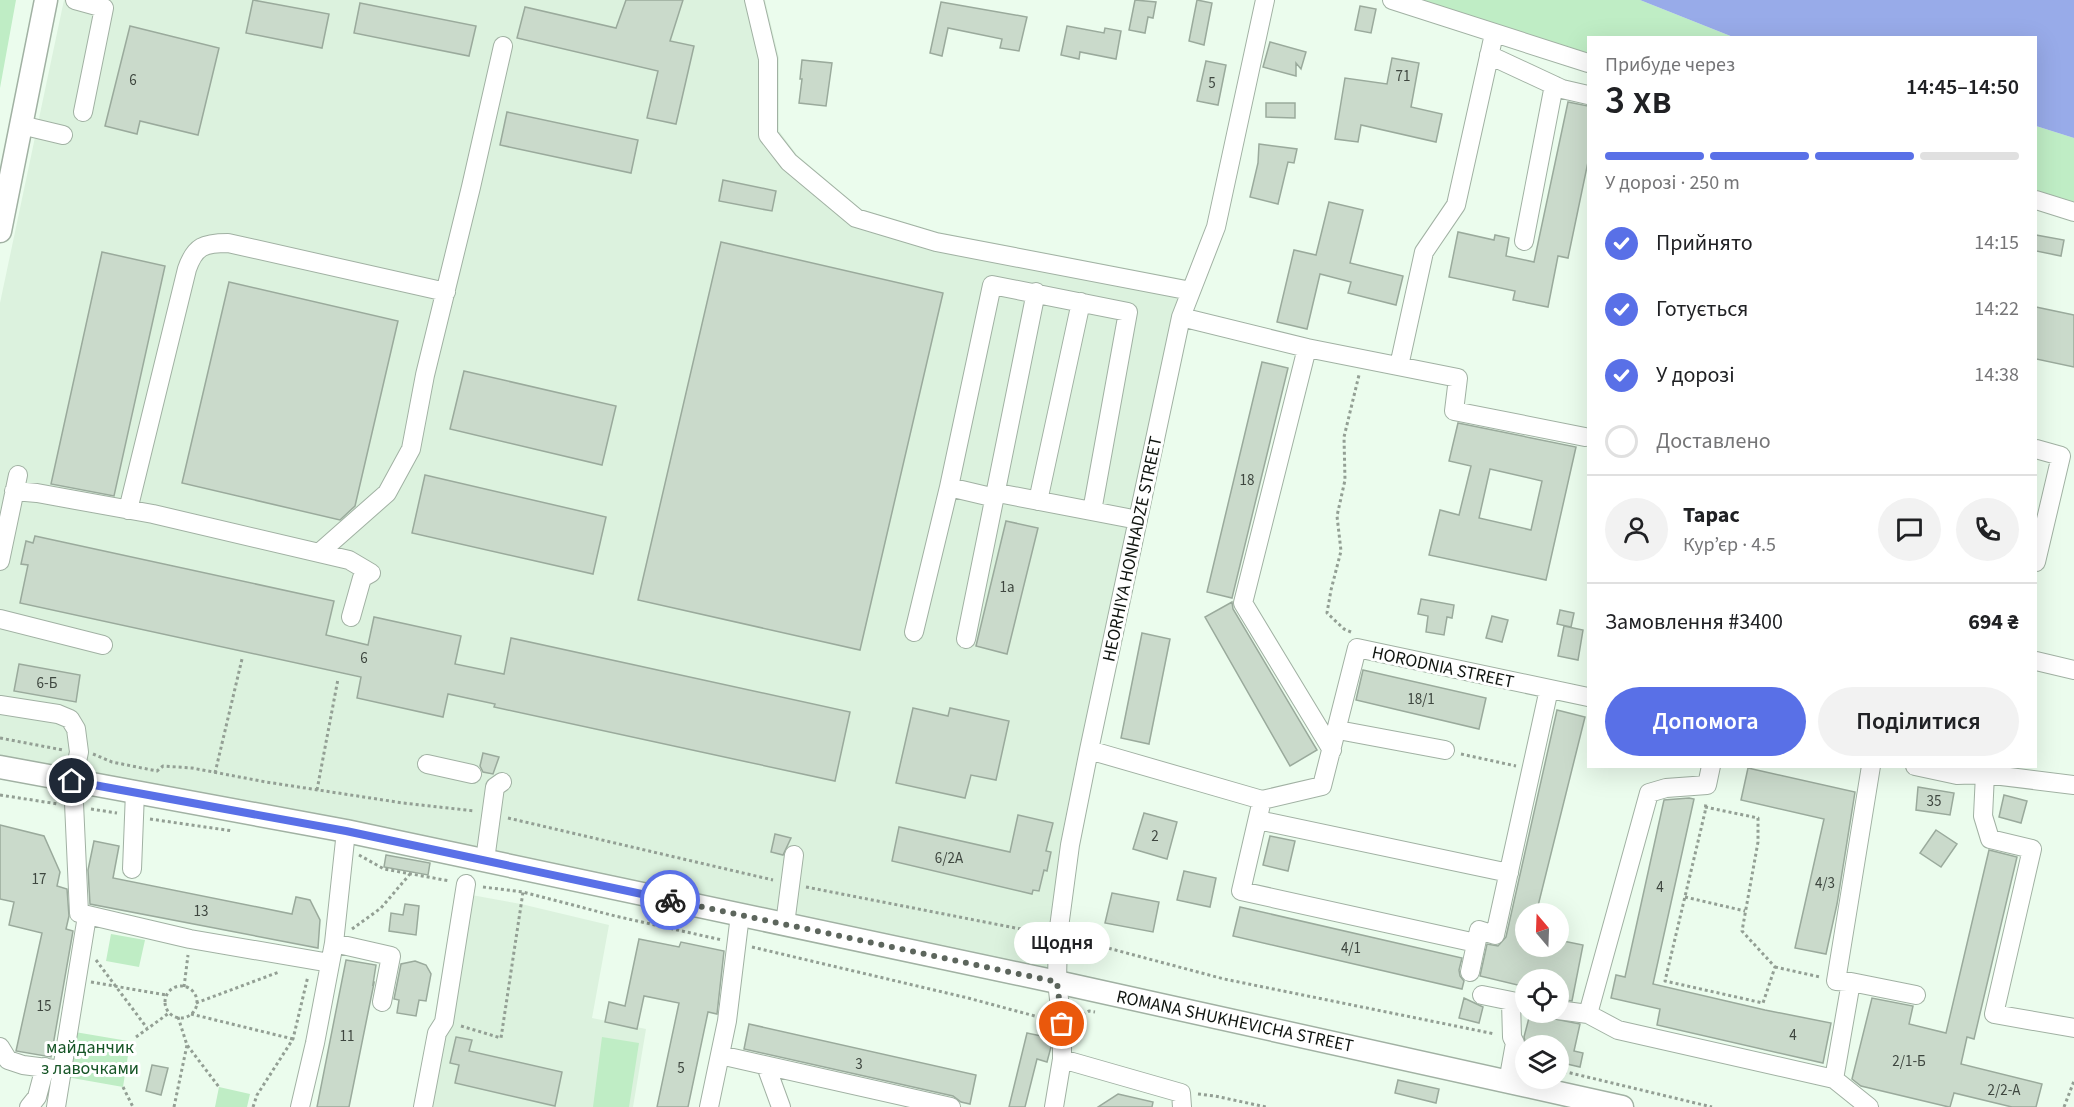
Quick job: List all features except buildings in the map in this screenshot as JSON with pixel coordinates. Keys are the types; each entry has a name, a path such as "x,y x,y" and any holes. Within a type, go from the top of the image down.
{"main road":[{"path":"0,231 46,0"},
{"name":"ROMANA SHUKHEVICHA STREET","path":"0,767 135,792 345,839 485,860 1057,982 1622,1107"}],"street":[{"path":"75,0 107,4 83,112"},
{"path":"754,0 768,59 768,135 789,162 856,218 936,242 1191,291"},
{"name":"HEORHIYA HONHADZE STREET","path":"1054,1107 1062,1059 1062,1024 1057,982 1058,935 1070,846 1181,317 1216,227 1265,0"},
{"path":"1392,0 1587,63"},
{"path":"1399,366 1424,252 1456,205 1494,34"},
{"path":"319,553 387,493 411,449 425,375 503,46"},
{"path":"1490,55 1554,85 1587,95"},
{"path":"1524,241 1554,85"},
{"path":"21,125 63,135"},
{"path":"2037,200 2074,212"},
{"path":"128,510 192,254 204,246 228,243 446,292"},
{"path":"914,632 949,487 992,285 1128,312 1092,511"},
{"path":"966,639 1036,292"},
{"path":"1038,501 1081,302"},
{"path":"1181,317 1307,348 1458,378 1454,411 1585,437"},
{"path":"1307,348 1243,603 1332,750"},
{"path":"2037,449 2061,456 2037,558"},
{"path":"0,561 16,483 37,493 128,510 349,561 371,573 363,578 351,617"},
{"path":"949,487 987,496 1002,494 1138,520"},
{"path":"0,619 104,645"},
{"name":"HORODNIA STREET","path":"1089,750 1263,800 1322,786 1357,648 1587,698"},
{"path":"2037,661 2074,670"},
{"path":"1470,972 1479,930 1495,935 1549,689"},
{"path":"0,705 65,716 76,729 79,752 72,781 79,913 190,939 321,961"},
{"path":"1338,730 1445,750"},
{"path":"427,764 470,770 499,785 485,860"},
{"path":"1588,1014 1649,793 1666,788 1707,785 1711,768"},
{"path":"1834,1079 1871,768"},
{"path":"1923,768 1957,776 1985,774 2074,785"},
{"path":"1985,774 1983,816 1990,839 2032,849 1994,1014 2074,1028"},
{"path":"132,869 135,792"},
{"path":"1263,800 1241,891 1476,943"},
{"path":"1258,820 1509,873"},
{"path":"300,1107 315,1043 321,961 334,943 345,839"},
{"path":"785,924 794,855"},
{"path":"423,1107 437,1033 444,1022 466,884"},
{"path":"29,1107 54,1069 77,979 87,915"},
{"path":"709,1107 727,1020 740,915"},
{"path":"334,943 391,956 382,1002"},
{"path":"1844,981 1916,995"},
{"path":"1482,995 1515,1002"},
{"path":"1569,1011 1588,1014 1618,1030 1834,1079 1869,1107"},
{"path":"1508,1082 1515,1043 1512,1037 1515,1020"},
{"path":"0,1047 8,1060 23,1065 54,1069"},
{"path":"720,1055 951,1107"},
{"path":"1062,1059 1181,1100"},
{"path":"766,1066 781,1107"},
{"path":"54,1069 56,1107"}],"path":[{"path":"1357,648 1353,633 1344,629 1328,613 1341,550 1337,516 1345,480 1344,437 1363,359"},
{"path":"215,772 242,659"},
{"path":"317,790 338,679"},
{"path":"0,738 95,754 112,762 157,771 163,766 192,768 317,790 492,814 790,884 1032,933 1058,935 1224,979 1512,1037"},
{"path":"1445,750 1531,770"},
{"path":"1707,785 1706,807 1665,981 1763,1003 1775,967"},
{"path":"0,795 241,832"},
{"path":"1706,807 1758,818 1758,842 1742,930 1775,967 1844,981"},
{"path":"345,839 384,869"},
{"path":"334,943 381,908 410,874"},
{"path":"444,1022 501,1038 522,892"},
{"path":"1685,897 1746,912"},
{"path":"184,987 190,939"},
{"path":"83,941 147,1028"},
{"path":"253,1107 257,1095 293,1039 321,961"},
{"path":"190,1014 196,1003 280,971"},
{"path":"77,979 166,995"},
{"path":"196,1003 192,991 184,987 174,988 166,995 165,1005 169,1013 178,1017 190,1014 293,1039"},
{"path":"136,1037 169,1013"},
{"path":"178,1017 187,1045 219,1088"},
{"path":"174,1107 187,1045"},
{"path":"1569,1073 1712,1107"},
{"path":"2064,1107 2074,1081"},
{"path":"123,1087 132,1107"},
{"path":"1181,1100 1215,1096 1266,1107"}],"shaded area":[{"path":"64,0 765,0 779,58 779,131 797,155 861,209 938,232 1188,280 1050,972 0,759 0,303"},
{"path":"455,892 521,904 609,925 592,1018 646,1029 633,1107 415,1107 434,1022"}],"green space":[{"path":"0,0 16,0 0,88"},
{"path":"1418,0 1640,0 1730,36 1587,36 1587,55"},
{"path":"2037,126 2074,138 2074,203 2037,191"},
{"path":"111,934 145,940 139,967 106,961"},
{"name":"майданчик з лавочками","path":"69,1031 128,1041 129,1049 123,1087 61,1076"},
{"path":"602,1037 639,1043 629,1107 593,1107"},
{"path":"219,1087 250,1094 247,1107 215,1107"}],"water":[{"path":"1640,0 2074,0 2074,138 2037,126 2037,36 1730,36"}],"way so far":[{"path":"670,900 1057,982 1062,1024"}],"place":[{"name":"Щодня","path":"1062,1024"}],"route":[{"path":"72,781 346,831 670,900"}]}
